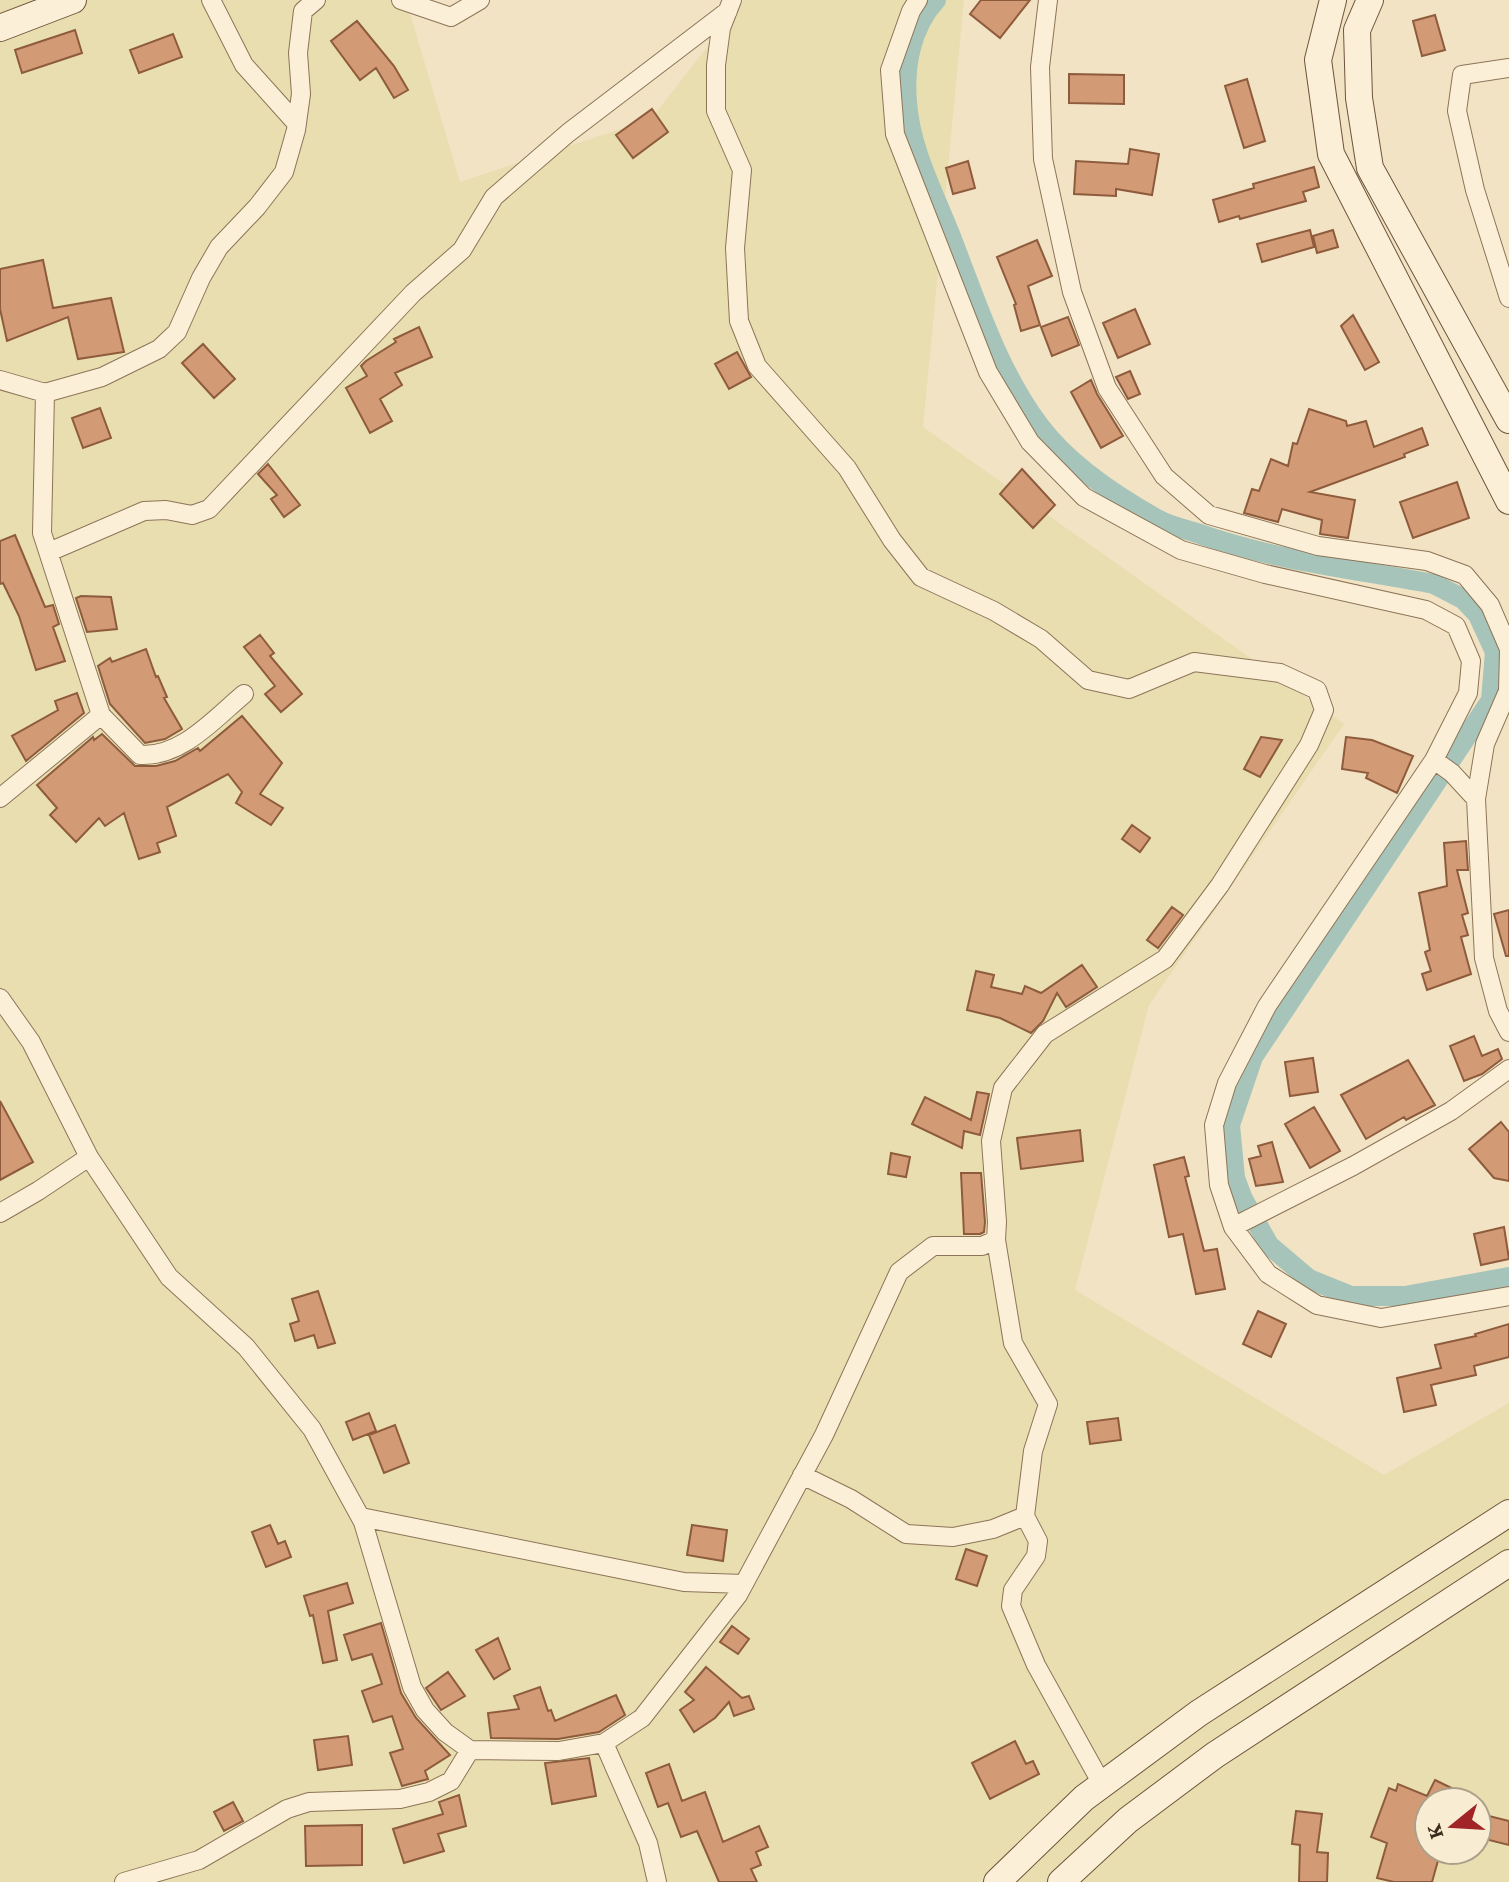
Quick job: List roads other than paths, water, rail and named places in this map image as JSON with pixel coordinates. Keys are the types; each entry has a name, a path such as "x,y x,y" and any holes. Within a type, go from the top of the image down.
{"main road":[{"path":"0,28 73,0"},
{"path":"1333,0 1318,60 1331,154 1509,501"},
{"path":"1370,0 1357,30 1359,98 1370,168 1509,420"},
{"path":"997,1882 1084,1798 1199,1713 1509,1513"},
{"path":"1061,1882 1128,1820 1215,1755 1509,1563"}],"street":[{"path":"211,0 244,65 297,124"},
{"path":"0,380 45,393 102,377 159,349 177,332 201,278 219,247 257,207 284,172 297,124 301,94 298,53 303,11 316,0"},
{"path":"401,0 451,17 480,0"},
{"path":"918,0 911,11 890,70 895,134 988,372 1030,442 1084,497 1181,550 1265,574 1426,610 1456,626 1471,661 1468,693 1442,766 1267,1006 1227,1083 1214,1125 1219,1185 1244,1221 1268,1274 1317,1305 1381,1318 1509,1296"},
{"path":"1048,0 1040,67 1043,159 1072,292 1107,388 1164,476 1209,515 1318,546 1427,561 1465,575 1490,605 1509,650 1508,691 1485,744 1476,799 1484,958 1504,1008 1509,1032"},
{"path":"49,552 144,511 166,510 192,515 209,509 413,293 462,250 494,197 568,133 730,5"},
{"path":"730,5 721,28 716,65 716,111 742,170 735,248 739,321 757,366 847,468 892,540 921,577 994,611 1041,639 1088,680 1129,689 1194,662 1280,673 1317,690 1324,710 1301,758 1220,885 1165,959 1045,1034 1003,1088 991,1141 996,1240 1013,1343 1048,1404 1033,1451 1025,1516 1038,1541 1036,1556 1013,1590 1011,1606 1036,1665 1102,1784"},
{"path":"1509,68 1462,75 1457,111 1475,190 1509,298"},
{"path":"45,393 42,533 101,715 140,755 156,756 184,744 244,694"},
{"path":"0,798 101,715"},
{"path":"1442,766 1476,799"},
{"path":"0,998 31,1042 89,1157 169,1277 246,1347 312,1429 361,1517 412,1687 425,1710 445,1732 470,1750 559,1751 604,1743 642,1718 744,1584 824,1435 899,1272 933,1246 982,1246 996,1240"},
{"path":"1244,1221 1353,1166 1451,1111 1509,1069"},
{"path":"0,1213 89,1157"},
{"path":"802,1475 851,1499 906,1534 953,1537 993,1529 1025,1516"},
{"path":"361,1517 684,1582 744,1584"},
{"path":"604,1743 648,1843 657,1882"},
{"path":"124,1882 199,1860 287,1809 309,1802 400,1799 429,1792 451,1781 470,1750"}],"waterway":[{"path":"936,0 920,22 908,61 907,102 913,136 923,169 999,357 1024,403 1050,439 1093,478 1166,524 1284,557 1434,584 1463,599 1478,615 1495,652 1491,700 1253,1057 1230,1125 1235,1178 1243,1199 1269,1245 1309,1279 1351,1296 1405,1296 1509,1277"}]}
